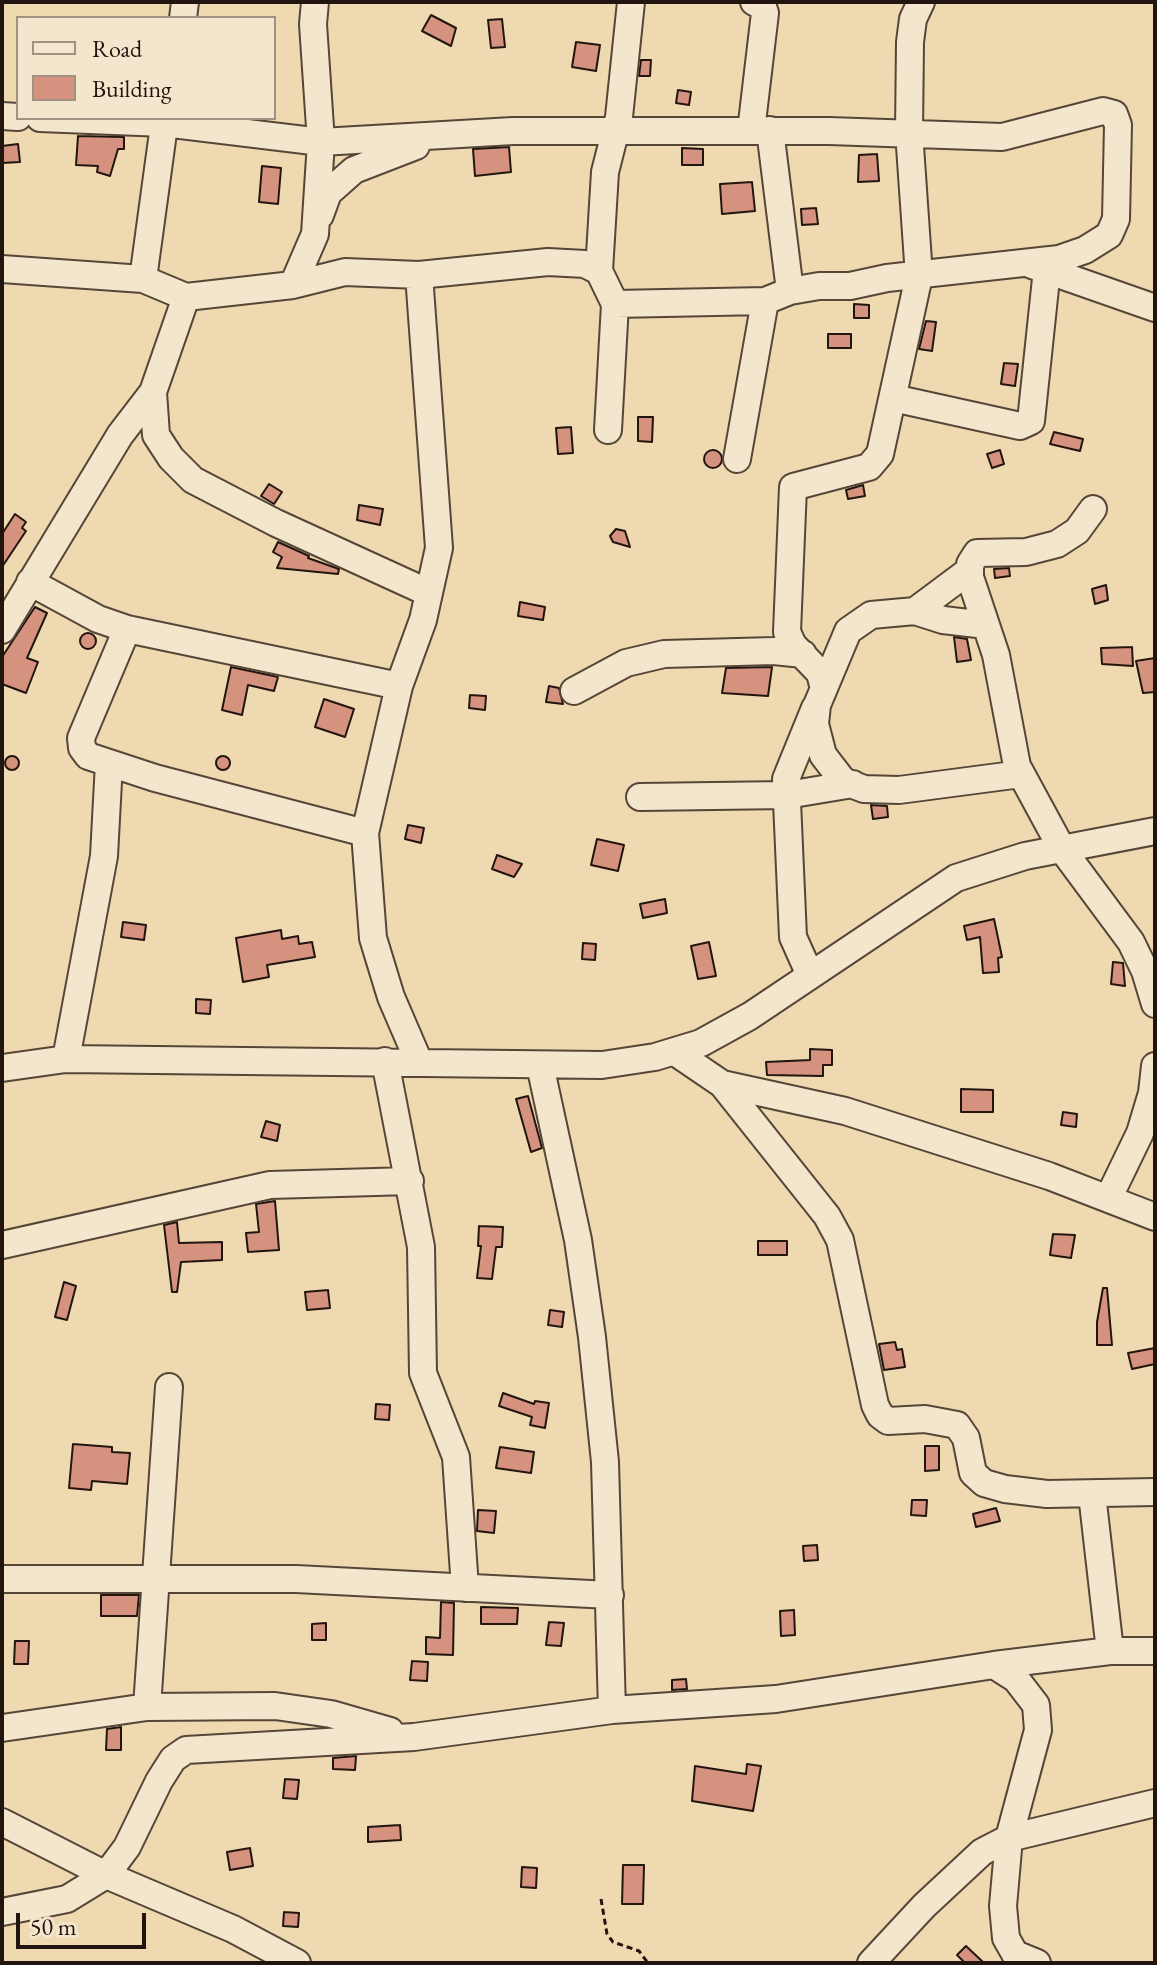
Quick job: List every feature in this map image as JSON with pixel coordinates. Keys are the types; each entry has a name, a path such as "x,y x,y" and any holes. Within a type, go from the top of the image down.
{"street":[{"path":"315,2 321,142 315,234"},
{"path":"608,430 615,304 599,271 602,196 615,133 631,2"},
{"path":"754,2 763,7 765,13 760,130 790,291"},
{"path":"921,2 913,19 910,42 909,132 919,276 893,398 875,462 869,467 793,487 787,632 820,673 815,724 823,755 843,781 864,789 899,790 1021,774"},
{"path":"143,279 165,120 321,142 513,131 615,133 760,130 1002,137 1091,113 1103,111 1114,114 1118,125 1116,219 1109,235 1085,250 1038,266 790,291 765,301 615,304"},
{"path":"293,285 315,234 328,193 354,170 413,146 513,131"},
{"path":"2,269 143,279 186,297 293,285 345,272 419,275 548,262 585,264 599,271"},
{"path":"1038,266 1155,308"},
{"path":"893,398 1020,426 1031,421 1038,266"},
{"path":"419,275 439,548 429,593 399,686 365,833 373,938 391,997 419,1062"},
{"path":"2,630 120,435 153,392 186,297"},
{"path":"737,459 765,301"},
{"path":"153,392 156,435 171,458 193,480 276,523 429,593"},
{"path":"915,611 970,570 977,553 1026,552 1057,544 1077,531 1093,509"},
{"path":"970,570 996,655 1021,774 1062,849 1131,942 1155,1004"},
{"path":"30,582 98,619 127,629 399,686"},
{"path":"810,975 793,937 786,779 848,631 871,615 915,611 943,620 986,625"},
{"path":"127,629 81,738 88,756 365,833"},
{"path":"574,691 626,663 664,654 774,651 803,654"},
{"path":"66,1059 103,868 109,763"},
{"path":"640,797 787,795 853,784"},
{"path":"2,1068 66,1059 602,1065 675,1052 739,1022 956,878 1025,856 1155,831"},
{"path":"675,1052 722,1084 827,1216 840,1240 875,1405 880,1415 888,1421 925,1419 957,1425 966,1438 973,1473 984,1483 1047,1494 1155,1492"},
{"path":"385,1061 421,1247 423,1373 456,1457 465,1588"},
{"path":"540,1065 578,1240 592,1337 605,1462 612,1710"},
{"path":"1109,1197 1140,1133 1153,1093 1155,1066"},
{"path":"722,1084 845,1111 1109,1197 1155,1217"},
{"path":"2,1245 270,1185 410,1181"},
{"path":"147,1707 169,1387"},
{"path":"1092,1494 1110,1651"},
{"path":"2,1579 296,1579 610,1595"},
{"path":"2,1912 67,1899 106,1875 127,1847 166,1770 186,1750 414,1737 612,1710 776,1699 994,1665 1110,1651 1155,1651"},
{"path":"994,1665 1027,1690 1036,1705 1038,1730 1009,1838 1003,1906 1006,1938 1015,1954 1037,1963"},
{"path":"2,1728 147,1707 275,1706 331,1714 414,1737"},
{"path":"871,1963 962,1869 1009,1838 1155,1803"},
{"path":"2,1822 106,1875 154,1892 297,1963"}],"path":[{"path":"601,1899 607,1934 613,1942 639,1951 648,1963"}],"building":[{"path":"431,15 456,28 451,46 422,31"},
{"path":"502,19 505,47 491,48 488,20"},
{"path":"576,42 600,45 596,71 572,67"},
{"path":"641,60 651,60 650,76 639,76"},
{"path":"678,90 691,92 689,105 676,103"},
{"path":"78,136 124,137 124,149 118,149 110,176 97,172 98,166 76,165"},
{"path":"18,144 20,162 2,163 2,146"},
{"path":"509,147 511,172 475,176 473,149"},
{"path":"682,148 703,149 703,165 682,165"},
{"path":"877,154 879,181 858,182 859,155"},
{"path":"262,166 281,168 278,204 259,202"},
{"path":"752,182 755,211 722,214 720,184"},
{"path":"816,208 818,224 802,225 801,209"},
{"path":"854,304 869,305 869,318 854,318"},
{"path":"926,321 936,322 932,351 919,349"},
{"path":"828,334 851,334 851,348 828,348"},
{"path":"1004,363 1018,364 1015,386 1001,384"},
{"path":"638,417 653,417 652,442 638,441"},
{"path":"571,427 573,453 558,454 556,428"},
{"path":"1054,432 1083,439 1080,451 1050,444"},
{"path":"713,450 722,459 713,468 704,459"},
{"path":"1000,450 1004,464 992,468 987,454"},
{"path":"269,484 282,492 274,504 261,496"},
{"path":"863,485 865,496 848,499 846,490"},
{"path":"359,505 383,509 380,525 357,520"},
{"path":"15,514 26,522 22,528 26,531 2,567 2,534"},
{"path":"616,529 625,531 630,547 613,542 610,536"},
{"path":"278,542 308,558 339,569 338,574 277,568 282,557 273,552"},
{"path":"1009,568 1010,576 995,578 994,569"},
{"path":"1106,585 1108,600 1095,604 1092,589"},
{"path":"520,602 545,607 543,620 518,616"},
{"path":"35,607 47,613 27,658 38,662 26,693 2,684 2,657"},
{"path":"85,633 91,633 96,641 94,647 85,649 80,644 80,638"},
{"path":"954,637 967,639 971,660 957,662"},
{"path":"1132,647 1133,666 1102,664 1101,648"},
{"path":"1155,658 1155,692 1143,693 1136,661"},
{"path":"231,667 278,677 274,691 248,685 242,715 222,710"},
{"path":"772,667 768,696 722,693 726,668"},
{"path":"549,686 559,688 563,704 546,702"},
{"path":"470,695 486,696 485,710 469,708"},
{"path":"324,699 354,709 345,737 315,727"},
{"path":"12,756 19,763 12,770 5,763"},
{"path":"223,756 230,763 223,770 216,763"},
{"path":"871,805 887,806 888,817 873,819"},
{"path":"408,825 424,828 421,843 405,839"},
{"path":"597,839 624,845 618,871 591,865"},
{"path":"497,855 522,864 514,877 492,869"},
{"path":"665,899 667,913 643,918 640,904"},
{"path":"994,919 1002,957 998,958 999,972 983,973 980,937 967,940 964,926"},
{"path":"123,922 146,925 144,940 121,937"},
{"path":"281,930 282,939 298,936 299,944 312,942 315,957 267,965 269,977 243,982 236,938"},
{"path":"709,942 716,976 698,979 691,946"},
{"path":"583,943 596,944 595,960 582,959"},
{"path":"1113,962 1123,963 1125,986 1111,984"},
{"path":"196,999 211,1000 210,1014 196,1013"},
{"path":"810,1049 832,1050 832,1065 823,1065 823,1076 767,1075 766,1062 810,1060"},
{"path":"961,1089 993,1090 993,1112 961,1112"},
{"path":"528,1096 542,1148 531,1152 516,1099"},
{"path":"1063,1112 1077,1114 1076,1127 1061,1125"},
{"path":"266,1121 280,1125 277,1141 261,1137"},
{"path":"275,1201 279,1250 248,1252 246,1233 259,1232 256,1204"},
{"path":"177,1222 179,1243 222,1242 222,1260 181,1262 177,1292 172,1292 164,1225"},
{"path":"479,1226 503,1227 502,1247 496,1247 492,1279 477,1278 481,1246 478,1246"},
{"path":"1053,1234 1075,1235 1071,1258 1050,1255"},
{"path":"758,1241 787,1241 787,1255 758,1255"},
{"path":"64,1282 76,1286 67,1320 55,1317"},
{"path":"1103,1288 1107,1288 1112,1345 1097,1345 1097,1322"},
{"path":"328,1290 330,1308 307,1310 305,1292"},
{"path":"550,1310 564,1312 562,1327 548,1325"},
{"path":"895,1342 897,1350 902,1349 905,1367 884,1370 879,1344"},
{"path":"1155,1348 1155,1364 1132,1369 1128,1353"},
{"path":"503,1393 534,1404 535,1401 549,1403 545,1428 530,1425 532,1417 499,1406"},
{"path":"376,1404 390,1405 389,1420 375,1419"},
{"path":"73,1444 112,1447 112,1452 130,1453 127,1484 92,1481 91,1490 69,1488"},
{"path":"925,1446 939,1446 939,1470 925,1471"},
{"path":"500,1447 534,1452 531,1473 496,1468"},
{"path":"912,1500 927,1500 926,1516 911,1515"},
{"path":"996,1508 1000,1521 976,1527 973,1514"},
{"path":"478,1510 496,1511 494,1533 477,1531"},
{"path":"817,1545 818,1560 804,1561 803,1546"},
{"path":"101,1595 139,1595 137,1616 101,1616"},
{"path":"441,1602 454,1603 453,1655 426,1654 426,1637 440,1638"},
{"path":"481,1607 518,1608 517,1624 481,1624"},
{"path":"794,1610 795,1635 781,1636 780,1611"},
{"path":"549,1622 564,1623 561,1646 546,1645"},
{"path":"326,1623 326,1640 312,1640 312,1624"},
{"path":"15,1641 29,1641 28,1664 14,1664"},
{"path":"412,1661 428,1662 427,1681 410,1680"},
{"path":"686,1679 687,1689 672,1690 672,1680"},
{"path":"121,1727 121,1750 106,1750 107,1729"},
{"path":"356,1756 355,1770 333,1769 333,1758"},
{"path":"747,1764 761,1766 753,1811 692,1801 695,1766 746,1774"},
{"path":"285,1779 299,1780 297,1799 283,1798"},
{"path":"400,1825 401,1840 368,1842 368,1827"},
{"path":"250,1848 253,1866 230,1870 227,1852"},
{"path":"623,1865 644,1865 643,1904 622,1904"},
{"path":"522,1867 537,1868 536,1888 521,1887"},
{"path":"284,1912 299,1913 298,1927 283,1926"},
{"path":"966,1946 984,1963 965,1963 957,1955"}]}
